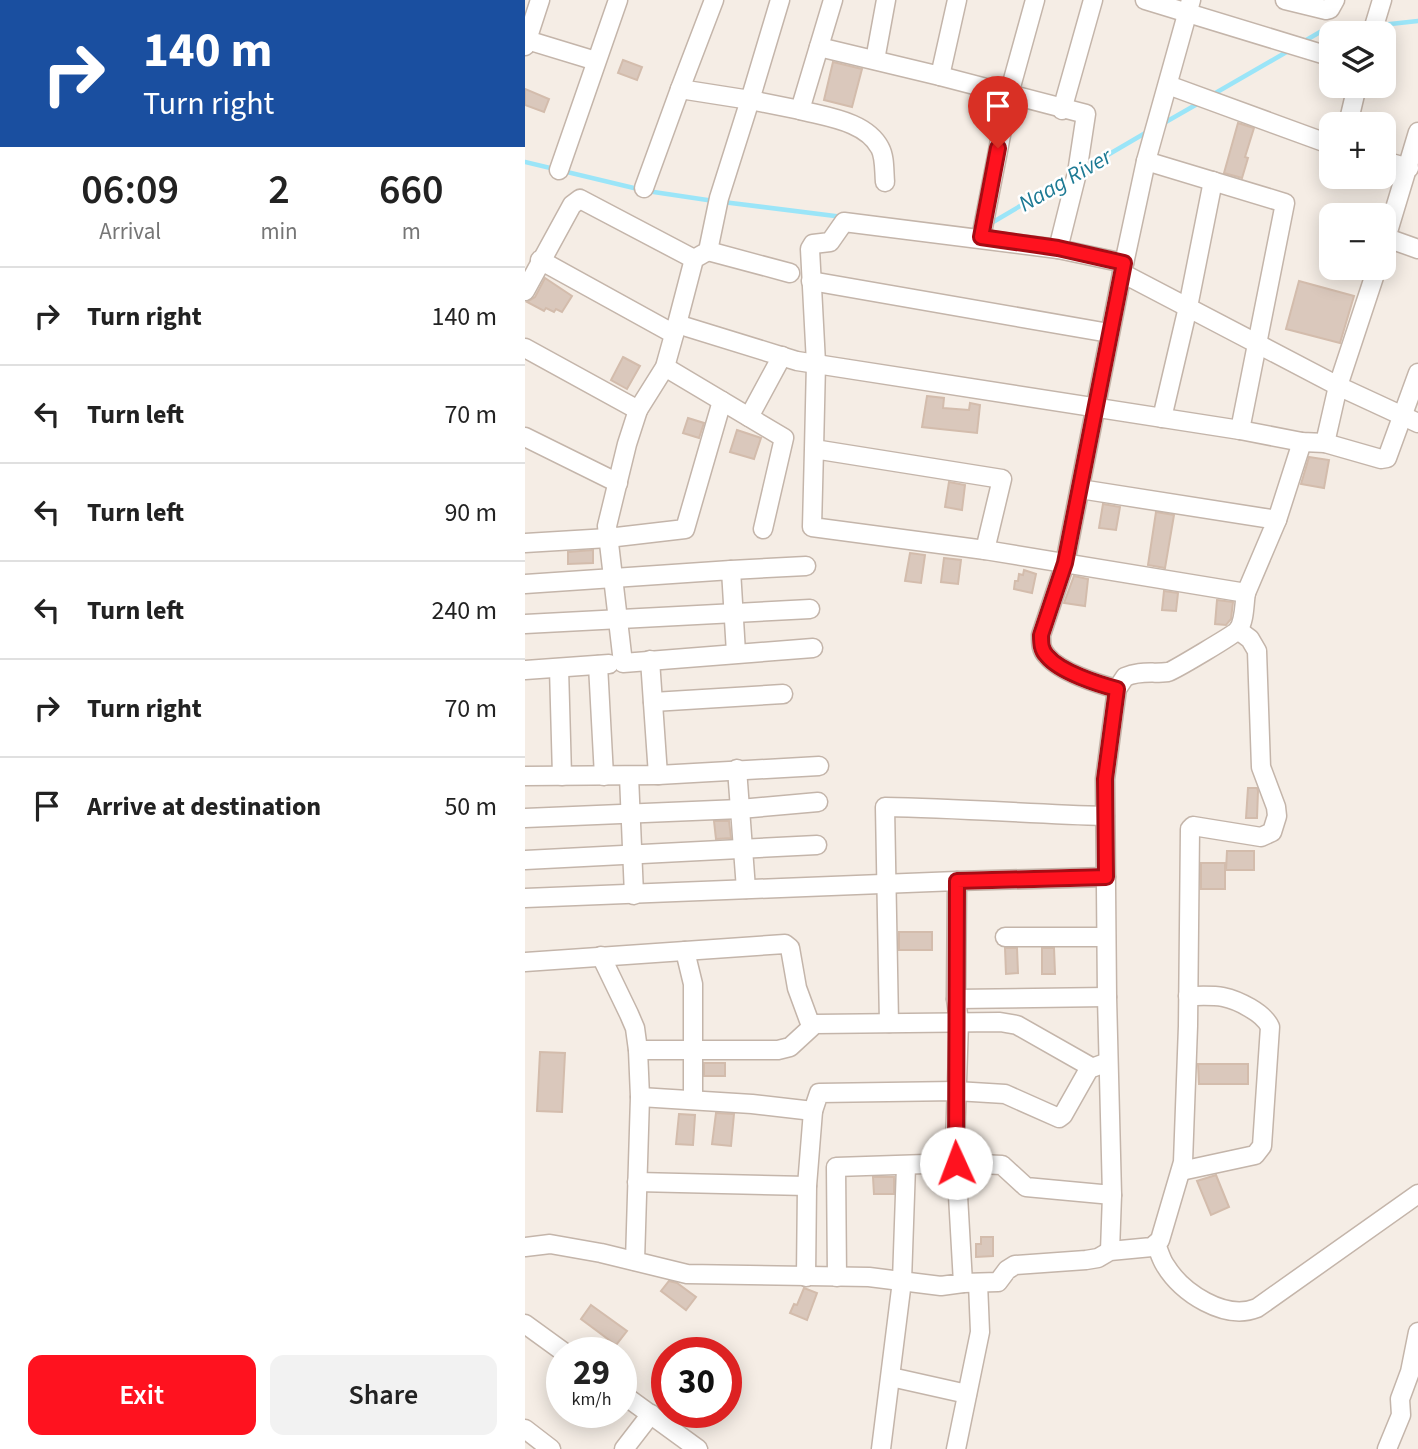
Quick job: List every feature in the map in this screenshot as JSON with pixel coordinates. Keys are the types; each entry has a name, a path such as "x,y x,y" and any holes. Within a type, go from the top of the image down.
{"street":[{"path":"540,0 526,43 596,61"},
{"path":"559,170 618,0"},
{"path":"644,188 714,0"},
{"path":"623,663 607,526 638,410 665,367 780,0"},
{"path":"800,110 833,0"},
{"path":"875,60 886,0"},
{"path":"940,76 957,0"},
{"path":"981,237 1009,94 1035,0"},
{"path":"1062,110 1093,0"},
{"path":"1145,0 1189,6 1319,52"},
{"path":"1285,0 1326,10 1330,9 1335,0"},
{"path":"1376,21 1382,0"},
{"path":"1117,689 1085,679 1052,660 1042,647 1041,635 1065,563 1109,333 1146,161 1189,6"},
{"path":"819,47 1086,114 1077,173 1058,248"},
{"path":"1168,85 1319,140"},
{"path":"680,89 800,110 849,123 869,135 881,149 885,182"},
{"path":"1396,208 1418,132"},
{"path":"1146,161 1285,203 1240,430"},
{"path":"1396,164 1409,168"},
{"path":"1162,418 1213,181"},
{"path":"525,291 572,205 580,199 701,255 790,273"},
{"path":"1246,593 985,550 812,527 816,363 811,246 830,242 844,222 1058,248 1123,268 1188,307 1338,386 1411,419"},
{"path":"1396,244 1418,249"},
{"path":"540,260 675,329 782,356 1302,442 1325,443 1381,459 1390,455 1411,419 1418,373"},
{"path":"1325,443 1338,386 1373,280"},
{"path":"811,281 1109,333"},
{"path":"525,348 638,410"},
{"path":"749,418 782,356"},
{"path":"665,367 785,438 763,529"},
{"path":"525,542 608,538 685,529 722,401"},
{"path":"525,437 618,483"},
{"path":"1110,1251 1112,1195 1100,1065 1107,997 1105,779 1117,689 1125,677 1133,673 1175,670 1204,650 1231,637 1238,630 1246,593 1277,520 1302,442"},
{"path":"814,449 1002,479 985,550"},
{"path":"1080,489 1277,520"},
{"path":"525,584 806,566"},
{"path":"731,570 736,653"},
{"path":"525,624 810,609"},
{"path":"525,1247 550,1244 687,1274 837,1277 941,1286 1001,1281 1007,1270 1015,1265 1086,1260 1098,1258 1110,1251 1152,1247 1156,1244 1184,1163 1190,829 1193,826 1261,836 1272,832 1277,816 1261,767 1257,650 1250,639 1238,630"},
{"path":"525,670 813,648"},
{"path":"650,660 658,775"},
{"path":"599,665 604,776"},
{"path":"559,668 562,776"},
{"path":"653,702 783,694"},
{"path":"525,776 629,776 819,766"},
{"path":"737,769 745,889"},
{"path":"629,776 634,895"},
{"path":"525,818 740,809 818,802"},
{"path":"889,1023 885,807 1105,816"},
{"path":"525,860 817,845"},
{"path":"525,898 1106,877"},
{"path":"956,1449 980,1332 956,1163 957,881"},
{"path":"1005,937 1106,937"},
{"path":"525,962 788,946 797,988 818,1024"},
{"path":"685,951 693,984 693,1100"},
{"path":"601,956 635,1028 638,1050 640,1097 635,1261"},
{"path":"1181,1171 1255,1155 1259,1151 1262,1146 1271,1027 1264,1018 1236,1002 1221,997 1188,996"},
{"path":"957,999 1107,997"},
{"path":"1000,999 1000,1022"},
{"path":"638,1050 778,1050 798,1041 818,1024 1000,1022 1017,1026 1100,1065"},
{"path":"806,1276 807,1185 813,1111 819,1093 956,1091 1005,1094 1059,1118 1100,1065"},
{"path":"640,1097 813,1111"},
{"path":"837,1277 836,1167 956,1163 1002,1165 1026,1187 1112,1195"},
{"path":"881,1449 902,1281 906,1166"},
{"path":"637,1182 807,1185"},
{"path":"1156,1244 1165,1265 1178,1282 1198,1298 1214,1306 1248,1312 1418,1194"},
{"path":"525,1324 546,1339"},
{"path":"1387,1449 1401,1415 1400,1399 1411,1372 1418,1332"},
{"path":"891,1377 967,1394"},
{"path":"624,1449 651,1414 637,1404"},
{"path":"670,1428 698,1449"},
{"path":"525,1429 551,1449"}],"building":[{"path":"623,60 642,67 637,80 618,73"},
{"path":"833,62 862,69 852,107 824,100"},
{"path":"525,89 549,99 544,112 525,105"},
{"path":"1238,123 1254,128 1242,178 1224,173"},
{"path":"545,278 572,296 562,312 546,308 544,311 527,302 535,297"},
{"path":"1299,281 1354,296 1340,343 1286,329"},
{"path":"623,357 640,366 627,389 611,380"},
{"path":"927,396 944,398 943,408 969,410 970,403 980,405 977,433 922,427"},
{"path":"688,418 704,423 699,438 683,433"},
{"path":"737,430 761,438 754,459 730,452"},
{"path":"1309,457 1329,460 1324,488 1301,484"},
{"path":"949,482 965,485 962,510 945,507"},
{"path":"1103,504 1120,507 1116,530 1099,528"},
{"path":"1156,512 1174,515 1165,568 1148,565"},
{"path":"593,550 593,563 568,564 568,552"},
{"path":"910,553 925,555 921,583 905,581"},
{"path":"944,558 961,560 958,584 941,582"},
{"path":"1024,570 1036,574 1032,593 1014,589 1015,581 1018,581 1019,574 1023,575"},
{"path":"1074,576 1088,579 1085,606 1064,603"},
{"path":"1164,591 1178,593 1176,611 1162,610"},
{"path":"1217,600 1233,602 1231,619 1226,625 1215,624"},
{"path":"1248,788 1257,788 1258,791 1257,818 1246,818"},
{"path":"714,821 729,821 731,838 716,839"},
{"path":"1227,851 1254,851 1254,870 1226,870"},
{"path":"1201,863 1225,863 1225,889 1201,889"},
{"path":"899,932 932,932 932,950 899,950"},
{"path":"1005,948 1017,948 1018,973 1006,974"},
{"path":"1042,948 1054,948 1055,974 1042,974"},
{"path":"540,1052 565,1053 562,1112 537,1111"},
{"path":"704,1063 725,1063 725,1076 704,1076"},
{"path":"1198,1064 1248,1064 1248,1084 1199,1084"},
{"path":"716,1113 734,1114 731,1146 712,1144"},
{"path":"679,1114 695,1115 693,1145 676,1144"},
{"path":"1216,1175 1229,1207 1211,1215 1197,1181"},
{"path":"873,1177 894,1177 894,1194 874,1194"},
{"path":"981,1237 993,1237 993,1256 976,1257 976,1244 981,1244"},
{"path":"669,1281 677,1283 696,1297 686,1310 661,1291"},
{"path":"804,1288 817,1293 807,1320 790,1313 794,1304 797,1305"},
{"path":"591,1305 627,1331 622,1337 605,1337 581,1319"}],"waterway":[{"name":"Naag River","path":"1396,23 1418,21"},
{"name":"Naag River","path":"1303,42 1319,33"},
{"name":"Naag River","path":"1212,95 1290,50"},
{"name":"Naag River","path":"1164,123 1199,103"},
{"name":"Naag River","path":"1082,170 1147,132"},
{"name":"Naag River","path":"525,162 638,189"},
{"name":"Naag River","path":"988,225 1071,176"},
{"name":"Naag River","path":"647,191 714,201"},
{"name":"Naag River","path":"723,202 843,217"}],"route":[{"path":"956,1163 957,881 1106,877 1105,779 1117,689 1093,683 1046,656 1041,635 1065,563 1124,263 1058,248 981,237 998,148"}]}
